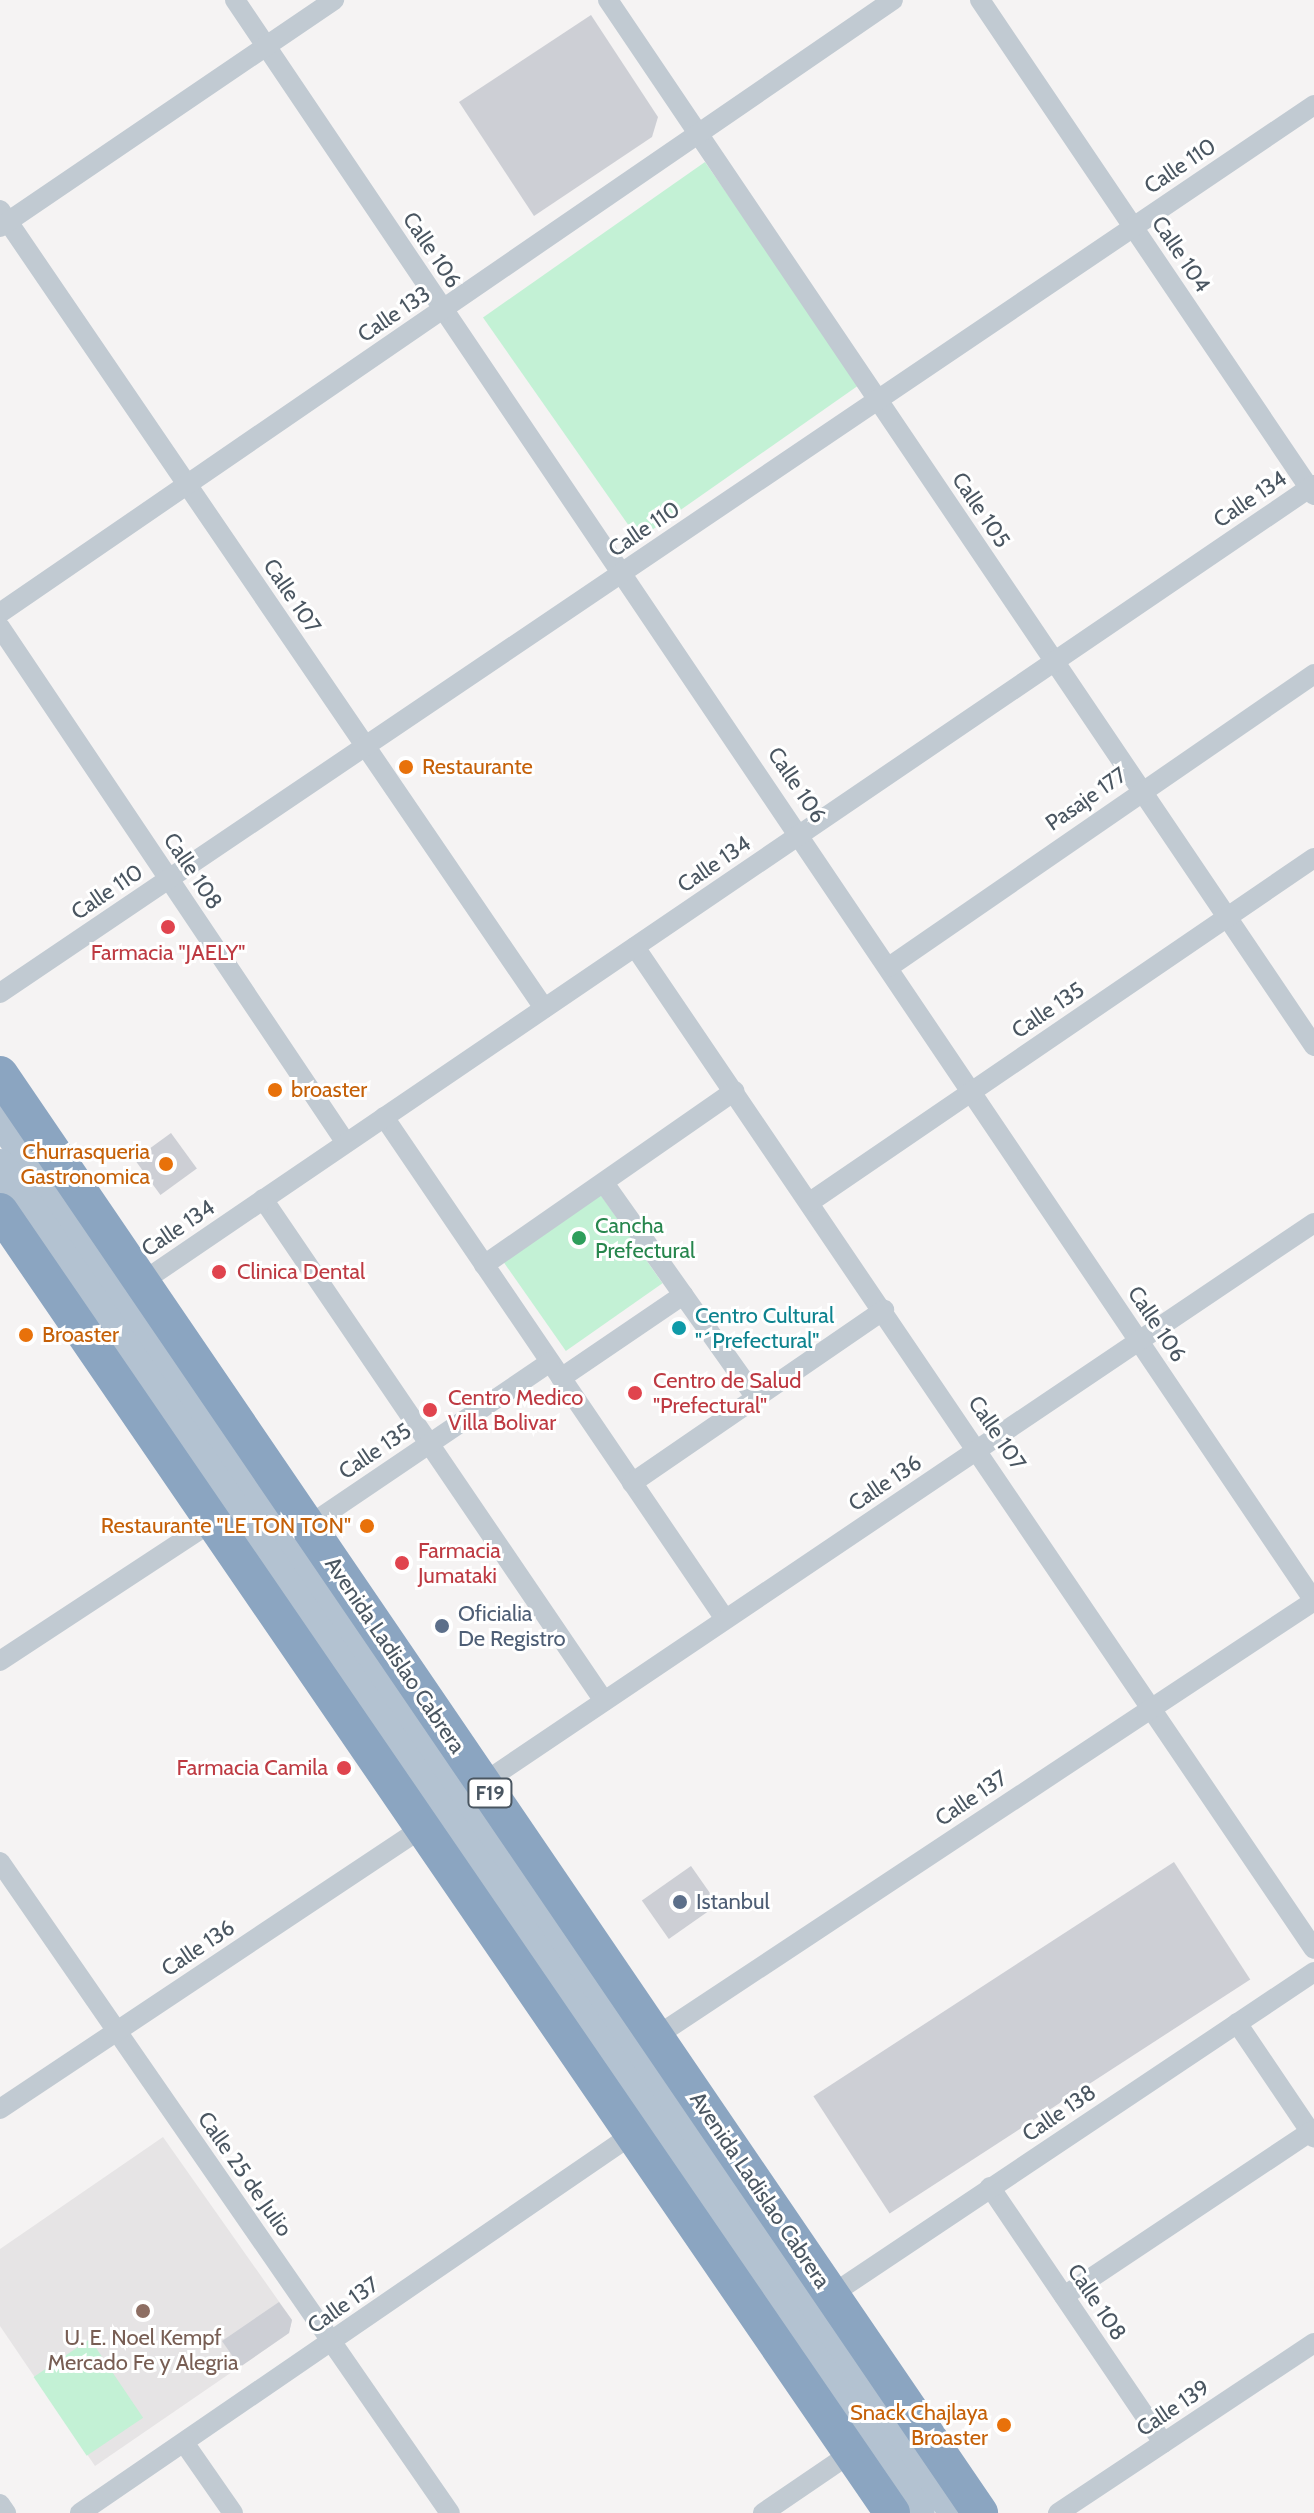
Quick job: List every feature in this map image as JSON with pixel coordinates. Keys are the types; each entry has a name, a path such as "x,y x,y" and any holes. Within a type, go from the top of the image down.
{"highway":[{"name":"Avenida Ladislao Cabrera","path":"0,1074 980,2513"},
{"path":"1,1215 892,2513"}],"main road":[{"name":"Avenida Ladislao Cabrera","path":"0,1118 955,2513"},
{"name":"F19","path":"0,1165 919,2513"}],"street":[{"name":"Calle 106","path":"235,0 801,833 971,1092 1314,1601"},
{"path":"3,219 334,0"},
{"name":"Calle 105","path":"608,0 1314,1046"},
{"name":"Calle 133","path":"0,613 893,0"},
{"name":"Calle 104","path":"980,0 1312,489"},
{"name":"Calle 110","path":"0,993 1314,105"},
{"name":"Calle 107","path":"3,219 544,1008"},
{"name":"Calle 134","path":"142,1282 1312,489"},
{"name":"Calle 108","path":"0,627 346,1143"},
{"name":"Pasaje 177","path":"889,967 1141,789 1314,674"},
{"name":"Calle 135","path":"810,1202 1314,858"},
{"name":"Calle 107","path":"635,947 979,1448 1149,1708 1314,1949"},
{"path":"484,1265 734,1091"},
{"path":"384,1117 725,1619"},
{"path":"604,1183 756,1398"},
{"path":"263,1199 604,1701"},
{"name":"Calle 136","path":"483,1783 1314,1223"},
{"name":"Calle 135","path":"308,1526 430,1442 683,1295"},
{"path":"632,1483 884,1310"},
{"path":"0,1661 213,1521"},
{"name":"Calle 137","path":"655,2037 1314,1601"},
{"name":"Calle 136","path":"0,2109 422,1828"},
{"name":"Calle 25 de Julio","path":"0,1862 450,2513"},
{"name":"Calle 138","path":"831,2295 1314,1972"},
{"path":"1064,2296 1312,2134 1237,2023"},
{"name":"Calle 137","path":"80,2513 185,2444 633,2134"},
{"name":"Calle 108","path":"990,2187 1163,2443"},
{"name":"Calle 139","path":"1058,2513 1314,2343"},
{"path":"185,2444 233,2513"},
{"path":"763,2513 851,2453"},
{"path":"0,2504 6,2513"}],"shaded area":[{"name":"U. E. Noel Kempf Mercado Fe y Alegria","path":"163,2137 292,2320 289,2333 95,2466 0,2326 0,2249"}],"green space":[{"path":"705,162 860,384 638,539 483,317"},
{"path":"600,1194 663,1283 566,1351 503,1262"},
{"path":"90,2339 143,2418 87,2456 34,2377"}],"building":[{"path":"591,15 658,117 652,137 534,216 459,102"},
{"name":"Churrasqueria Gastronomica","path":"171,1133 197,1169 160,1195 135,1159"},
{"path":"1174,1862 1250,1979 890,2214 813,2096"},
{"name":"Istanbul","path":"691,1866 718,1905 669,1939 642,1900"},
{"path":"279,2302 292,2320 289,2333 240,2367 222,2341"}],"place":[{"name":"Restaurante","path":"406,767"},
{"name":"Farmacia \"JAELY\"","path":"168,927"},
{"name":"broaster","path":"275,1090"},
{"name":"Churrasqueria Gastronomica","path":"166,1164"},
{"name":"Cancha Prefectural","path":"579,1238"},
{"name":"Clinica Dental","path":"219,1272"},
{"name":"Centro Cultural \"´Prefectural\"","path":"679,1328"},
{"name":"Broaster","path":"26,1335"},
{"name":"Centro de Salud \"Prefectural\"","path":"635,1393"},
{"name":"Centro Medico Villa Bolivar","path":"430,1410"},
{"name":"Restaurante \"LE TON TON\"","path":"367,1526"},
{"name":"Farmacia Jumataki","path":"402,1563"},
{"name":"Oficialia De Registro","path":"442,1626"},
{"name":"Farmacia Camila","path":"344,1768"},
{"name":"Istanbul","path":"680,1902"},
{"name":"U. E. Noel Kempf Mercado Fe y Alegria","path":"143,2311"},
{"name":"Snack Chajlaya Broaster","path":"1004,2425"}]}
